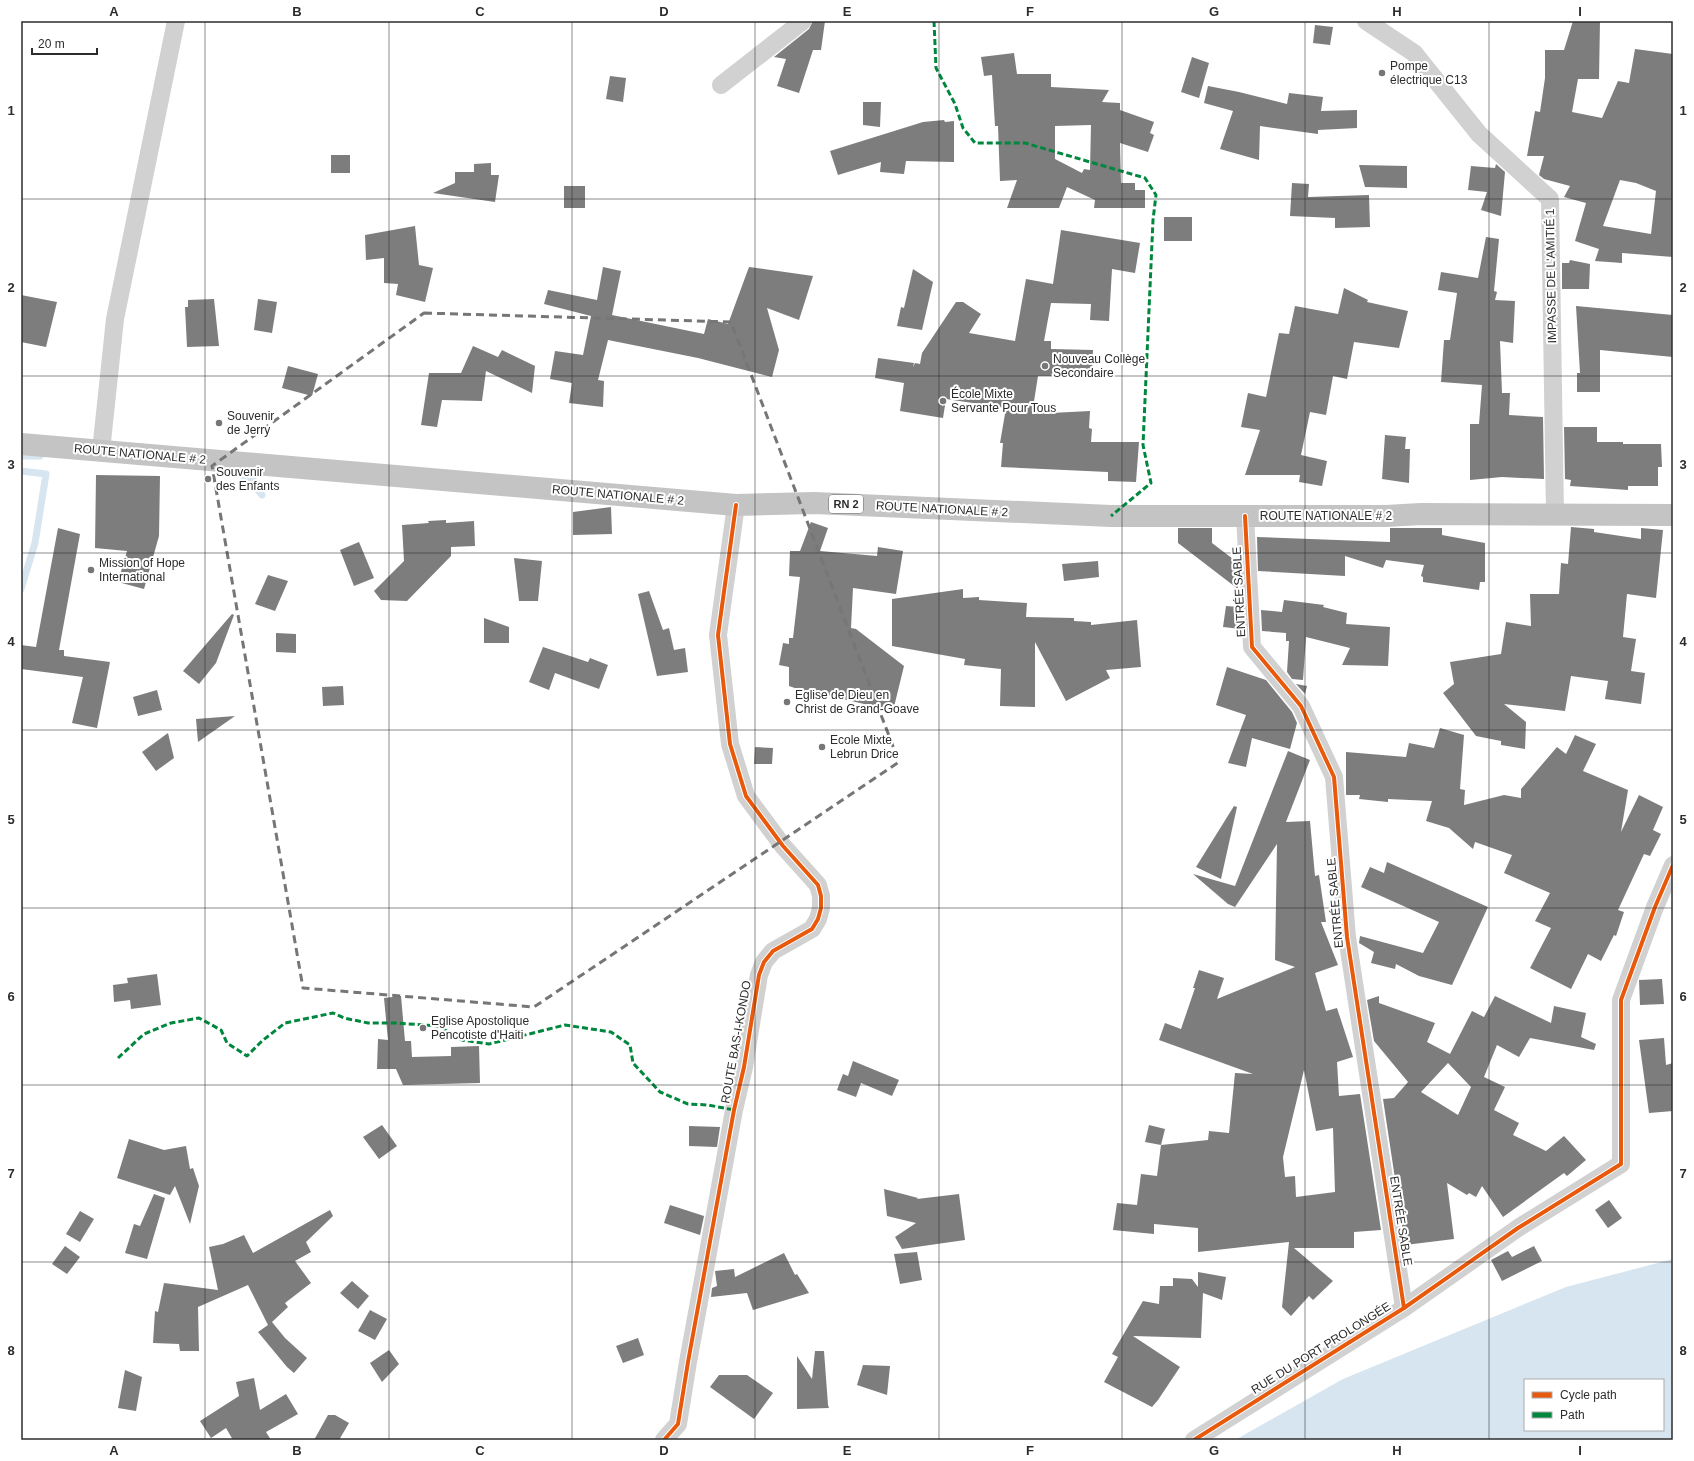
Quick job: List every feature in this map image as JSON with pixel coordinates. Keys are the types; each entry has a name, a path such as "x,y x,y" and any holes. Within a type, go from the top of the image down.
{"main road":[{"name":"ROUTE NATIONALE # 2","path":"21,444 736,505 814,503 1111,516 1386,516 1421,514 1673,515"}],"street":[{"path":"101,451 115,319 176,21"},
{"path":"721,85 803,21"},
{"name":"IMPASSE DE L'AMITIÉ 1","path":"1366,21 1414,53 1480,134 1550,199 1555,515"},
{"name":"ROUTE BAS-I-KONDO","path":"664,1440 678,1424 734,1110 744,1067 759,975 764,962 773,951 812,929 818,919 821,908 821,896 818,885 783,846 746,796 730,744 718,635 736,505"},
{"name":"ENTRÉE SABLE","path":"1245,516 1252,647 1302,706 1334,777 1347,937 1404,1308"},
{"name":"RUE DU PORT PROLONGÉE","path":"1194,1440 1404,1308 1518,1228 1621,1164 1621,1000 1655,907 1673,865"}],"highlighted area":[{"path":"424,313 731,322 899,762 534,1007 303,988 212,466"}],"shaded area":[{"path":"1673,1259 1673,1440 1235,1440 1343,1379 1566,1287"}],"building":[{"path":"813,21 825,21 821,50 813,50 799,93 777,86 786,59 774,57 809,29"},
{"path":"1573,21 1600,21 1599,79 1578,79 1572,112 1602,118 1618,81 1629,83 1635,49 1673,54 1673,257 1622,253 1622,263 1595,261 1599,249 1575,241 1586,203 1564,197 1570,186 1544,179 1539,175 1544,156 1527,156 1535,111 1540,112 1545,78 1545,50 1564,50","holes":["1620,180 1636,183 1656,191 1651,234 1603,226"]},
{"path":"1315,25 1333,27 1330,45 1313,43"},
{"path":"1014,53 1017,74 1051,74 1051,87 1109,90 1102,102 1120,103 1120,110 1154,122 1150,133 1154,135 1148,152 1120,143 1121,183 1135,183 1135,190 1145,190 1145,208 1094,208 1095,200 1067,187 1059,208 1007,208 1017,180 1000,181 998,126 995,126 992,75 984,76 981,57","holes":["1091,125 1090,170 1084,169 1082,173 1055,159 1055,126"]},
{"path":"1192,57 1209,63 1199,98 1181,92"},
{"path":"610,76 626,78 623,102 606,99"},
{"path":"1208,86 1287,104 1289,93 1323,97 1321,111 1357,110 1357,128 1318,130 1318,134 1260,126 1259,160 1220,149 1233,111 1204,103"},
{"path":"863,102 881,102 880,127 863,125"},
{"path":"944,120 945,122 954,121 954,162 906,161 904,174 880,172 881,162 838,175 830,151 923,122"},
{"path":"331,155 350,155 350,173 331,173"},
{"path":"491,163 491,175 499,175 495,202 433,193 455,183 455,172 474,172 474,164"},
{"path":"1496,164 1505,172 1501,216 1481,210 1487,192 1468,190 1471,166 1495,168"},
{"path":"1359,165 1407,166 1407,188 1365,187"},
{"path":"1292,183 1309,184 1308,197 1369,195 1370,227 1335,228 1335,218 1290,216"},
{"path":"564,186 585,186 585,208 564,208"},
{"path":"1164,217 1192,217 1192,241 1164,241"},
{"path":"415,226 419,265 433,268 425,302 396,295 398,284 384,283 384,258 366,260 365,235"},
{"path":"1061,230 1140,243 1135,273 1112,269 1109,321 1090,320 1091,304 1051,303 1044,341 1051,341 1051,349 1093,350 1092,376 1038,376 1032,414 1090,411 1089,428 1092,429 1091,442 1139,442 1136,482 1108,481 1108,472 1001,467 1003,443 1000,443 1006,408 946,399 943,418 900,411 904,383 875,378 878,358 914,363 913,367 915,363 920,364 922,353 956,302 963,302 981,314 969,333 1015,341 1026,279 1053,284"},
{"path":"1486,237 1499,239 1494,291 1497,292 1495,300 1515,301 1513,343 1500,341 1502,393 1510,393 1509,415 1543,417 1544,479 1502,477 1470,480 1470,424 1479,424 1482,385 1441,382 1444,340 1450,340 1457,293 1438,290 1441,272 1478,278"},
{"path":"1570,260 1590,264 1589,289 1562,289 1562,263 1569,263"},
{"path":"603,267 621,271 612,315 704,334 708,319 728,324 749,267 813,276 799,320 767,308 779,350 772,377 698,358 608,340 598,380 604,381 603,407 569,403 572,383 550,379 555,351 583,355 591,316 544,304 548,290 597,300"},
{"path":"913,269 933,282 922,330 897,326 901,307 904,308"},
{"path":"1344,288 1368,300 1367,302 1408,311 1399,348 1354,342 1347,379 1333,376 1326,415 1310,412 1301,455 1327,461 1322,486 1299,482 1300,475 1245,475 1260,430 1241,427 1248,393 1266,397 1279,333 1289,334 1295,306 1338,314"},
{"path":"21,295 57,302 46,347 21,342"},
{"path":"214,299 219,346 187,347 185,307 188,307 188,300"},
{"path":"258,299 277,302 272,333 254,330"},
{"path":"1576,306 1673,315 1673,357 1600,350 1600,392 1577,392 1577,373 1580,373"},
{"path":"473,346 498,357 502,350 535,366 532,393 486,371 482,401 442,400 437,427 421,425 429,373 461,373"},
{"path":"288,366 318,374 312,396 282,388"},
{"path":"1564,427 1597,427 1597,442 1661,444 1662,467 1658,467 1658,486 1628,486 1628,490 1570,486 1571,480 1565,479"},
{"path":"1385,435 1406,437 1405,449 1410,449 1409,483 1382,479"},
{"path":"96,475 160,476 159,536 144,589 118,582 127,551 95,548"},
{"path":"611,507 612,534 573,535 573,512"},
{"path":"446,520 446,523 474,521 475,546 451,547 451,556 407,601 381,600 374,591 404,561 402,525"},
{"path":"811,522 828,528 820,551 877,556 878,547 903,551 896,594 853,588 851,628 856,629 904,666 893,711 810,691 809,693 789,686 789,667 779,665 783,643 789,644 789,638 793,638 800,577 789,576 790,551 800,551"},
{"path":"1571,527 1594,529 1594,532 1641,539 1641,528 1663,530 1656,598 1627,594 1623,637 1636,639 1631,671 1645,673 1641,704 1605,699 1608,681 1571,676 1565,711 1504,704 1526,722 1525,749 1501,745 1501,741 1476,736 1443,693 1454,684 1450,662 1501,654 1506,622 1531,626 1530,594 1559,594 1561,563 1568,564"},
{"path":"58,528 80,534 59,650 64,650 64,656 110,662 97,728 72,723 83,677 21,669 21,645 36,647"},
{"path":"1178,528 1212,528 1212,543 1237,562 1238,589 1178,543"},
{"path":"1390,528 1442,528 1442,535 1485,543 1485,582 1480,582 1479,590 1423,582 1423,577 1421,576 1424,565 1386,560 1383,568 1345,556 1345,576 1258,571 1257,537 1390,542"},
{"path":"359,542 374,578 354,586 340,550"},
{"path":"514,558 542,561 538,601 519,601"},
{"path":"1098,561 1099,577 1064,581 1062,564"},
{"path":"268,575 288,581 275,611 255,604"},
{"path":"963,589 963,598 979,597 979,600 1027,603 1026,617 1074,618 1074,621 1091,622 1091,625 1137,620 1141,667 1106,670 1110,678 1066,701 1035,642 1035,707 1000,706 1001,669 964,665 965,659 892,646 892,599"},
{"path":"649,591 663,630 669,628 674,650 685,648 688,672 657,676 638,594"},
{"path":"1284,600 1324,605 1323,607 1347,613 1346,624 1390,627 1388,666 1342,665 1350,648 1306,637 1303,680 1292,679 1287,672 1289,641 1286,641 1286,633 1262,631 1261,610 1282,612"},
{"path":"1226,606 1239,607 1241,629 1223,627"},
{"path":"232,614 234,615 216,663 199,684 183,671"},
{"path":"484,618 509,627 509,643 484,643"},
{"path":"276,633 296,634 296,653 276,652"},
{"path":"543,647 588,662 590,658 608,665 599,689 555,673 549,690 529,682"},
{"path":"1227,667 1266,680 1292,712 1297,723 1290,749 1252,738 1246,767 1228,763 1246,715 1216,705"},
{"path":"1296,684 1307,686 1305,694"},
{"path":"343,686 344,705 323,706 322,687"},
{"path":"157,690 162,710 138,716 133,697"},
{"path":"235,716 198,742 196,719"},
{"path":"1440,728 1464,735 1460,789 1465,790 1464,805 1504,795 1521,798 1521,789 1557,747 1566,754 1575,735 1596,744 1583,771 1628,790 1621,832 1639,795 1663,807 1653,830 1661,834 1650,856 1644,854 1618,910 1624,912 1616,936 1614,935 1601,961 1588,954 1571,989 1530,968 1551,928 1535,921 1550,893 1504,873 1512,855 1475,842 1473,849 1449,828 1426,821 1432,801 1388,799 1388,802 1359,799 1360,795 1346,795 1346,752 1406,757 1409,743 1434,748"},
{"path":"168,733 174,758 156,771 142,752"},
{"path":"755,747 773,748 772,764 754,764"},
{"path":"1288,751 1310,760 1286,822 1310,821 1315,876 1319,875 1326,922 1321,922 1338,965 1315,973 1326,1011 1337,1008 1353,1057 1337,1062 1339,1096 1360,1094 1381,1230 1354,1232 1354,1248 1294,1248 1333,1281 1313,1300 1309,1296 1291,1316 1282,1307 1289,1242 1198,1252 1198,1228 1154,1224 1154,1234 1113,1230 1117,1203 1137,1205 1141,1174 1157,1176 1161,1145 1208,1140 1209,1131 1229,1133 1235,1073 1253,1074 1159,1040 1165,1023 1181,1029 1195,988 1193,988 1199,970 1224,978 1217,999 1295,967 1275,960 1277,844 1235,907 1228,904 1193,874 1235,886","holes":["1304,1070 1316,1131 1333,1128 1335,1192 1296,1197 1295,1176 1285,1177 1283,1157"]},
{"path":"1234,806 1237,807 1221,879 1196,867"},
{"path":"1387,862 1488,907 1452,985 1419,976 1396,964 1395,969 1371,963 1374,952 1359,943 1360,936 1423,953 1439,922 1361,887 1370,867 1384,873"},
{"path":"157,974 161,1005 131,1009 130,1000 114,1002 113,985 128,983 127,978"},
{"path":"1662,979 1664,1004 1640,1005 1639,980"},
{"path":"401,996 405,1041 411,1041 412,1057 451,1056 451,1047 479,1046 480,1083 403,1085 396,1069 377,1069 378,1039 388,1040 384,998"},
{"path":"1379,996 1379,1003 1435,1023 1427,1042 1450,1054 1472,1011 1484,1017 1495,996 1551,1023 1554,1006 1586,1013 1581,1037 1596,1044 1594,1050 1530,1038 1519,1057 1497,1045 1484,1077 1505,1087 1494,1110 1519,1123 1513,1135 1546,1151 1564,1136 1586,1160 1567,1176 1564,1173 1503,1217 1482,1186 1476,1197 1469,1193 1467,1195 1447,1183 1454,1239 1405,1245 1383,1099 1394,1098 1408,1082 1374,1041 1367,1000","holes":["1448,1063 1471,1087 1458,1115 1421,1092"]},
{"path":"1664,1038 1666,1065 1673,1063 1673,1111 1649,1113 1639,1040"},
{"path":"853,1061 899,1080 892,1096 861,1083 856,1097 837,1090 843,1074 848,1076"},
{"path":"382,1125 397,1146 379,1159 363,1137"},
{"path":"1149,1125 1165,1129 1161,1145 1145,1142"},
{"path":"689,1126 720,1127 717,1147 689,1146"},
{"path":"129,1139 164,1150 186,1146 190,1169 193,1168 199,1186 190,1224 175,1186 170,1195 117,1178"},
{"path":"884,1189 918,1198 917,1199 959,1194 965,1240 902,1249 895,1237 916,1223 887,1216"},
{"path":"154,1194 165,1198 147,1259 125,1253 134,1224 140,1226"},
{"path":"1609,1200 1622,1218 1608,1228 1595,1210"},
{"path":"670,1205 704,1216 700,1235 664,1223"},
{"path":"330,1210 333,1216 306,1242 311,1252 295,1261 311,1283 285,1303 288,1307 272,1322 285,1338 307,1358 294,1373 287,1367 258,1332 268,1325 248,1285 198,1307 199,1351 180,1351 179,1344 153,1343 155,1311 158,1312 164,1283 218,1290 209,1247 223,1244 244,1235 253,1253"},
{"path":"80,1211 94,1219 80,1242 66,1234"},
{"path":"65,1246 80,1257 67,1274 52,1264"},
{"path":"1534,1246 1542,1261 1502,1281 1491,1260 1508,1251 1512,1257"},
{"path":"917,1252 922,1280 900,1284 894,1254"},
{"path":"784,1253 795,1275 797,1274 809,1293 753,1310 747,1293 711,1297 712,1288 717,1286 715,1271 734,1269 735,1277"},
{"path":"1198,1272 1226,1277 1222,1300 1203,1293 1201,1338 1133,1336 1180,1367 1158,1400 1152,1407 1104,1382 1118,1357 1112,1354 1143,1301 1159,1304 1160,1286 1173,1286 1173,1278 1192,1279 1198,1287"},
{"path":"352,1281 369,1296 358,1309 340,1293"},
{"path":"370,1310 387,1319 375,1340 358,1331"},
{"path":"638,1338 644,1355 623,1363 616,1346"},
{"path":"389,1350 399,1364 382,1382 370,1363"},
{"path":"815,1351 824,1351 829,1408 797,1409 797,1356 812,1379"},
{"path":"863,1365 890,1366 887,1395 857,1385"},
{"path":"125,1370 142,1377 136,1411 118,1408"},
{"path":"719,1375 747,1375 773,1393 754,1419 710,1387"},
{"path":"254,1378 260,1410 286,1394 298,1414 266,1432 271,1440 233,1440 226,1428 211,1438 200,1421 239,1396 236,1382"},
{"path":"328,1415 335,1415 349,1423 339,1440 314,1440"}],"waterway":[{"path":"21,456 40,456"},
{"path":"21,471 46,474 35,543 21,589"},
{"path":"230,471 253,479 257,489 262,495"}],"marked path":[{"path":"934,21 936,68 955,104 963,128 975,143 1025,143 1145,178 1156,195 1153,220 1143,445 1151,483 1111,516"},
{"path":"118,1058 144,1034 171,1023 199,1018 221,1030 227,1043 247,1056 262,1041 285,1023 333,1013 344,1018 368,1023 438,1026 462,1040 489,1044 565,1025 611,1032 630,1045 633,1063 660,1092 688,1104 708,1105 734,1110"}],"cycle path":[{"path":"664,1440 678,1424 734,1110 744,1067 759,975 764,962 773,951 812,929 818,919 821,908 821,896 818,885 783,846 746,796 730,744 718,635 736,505"},
{"path":"1245,516 1252,647 1301,706 1334,777 1347,937 1404,1308"},
{"path":"1194,1440 1404,1308 1518,1228 1621,1164 1621,1000 1655,907 1673,865"}],"place":[{"name":"Pompe électrique C13","path":"1382,73"},
{"name":"Nouveau Collège Secondaire","path":"1045,366"},
{"name":"École Mixte Servante Pour Tous","path":"943,401"},
{"name":"Souvenir de Jerry","path":"219,423"},
{"name":"Souvenir des Enfants","path":"208,479"},
{"name":"Mission of Hope International","path":"91,570"},
{"name":"Eglise de Dieu en Christ de Grand-Goave","path":"787,702"},
{"name":"Ecole Mixte Lebrun Drice","path":"822,747"},
{"name":"Eglise Apostolique Pencotiste d'Haiti","path":"423,1028"}]}
